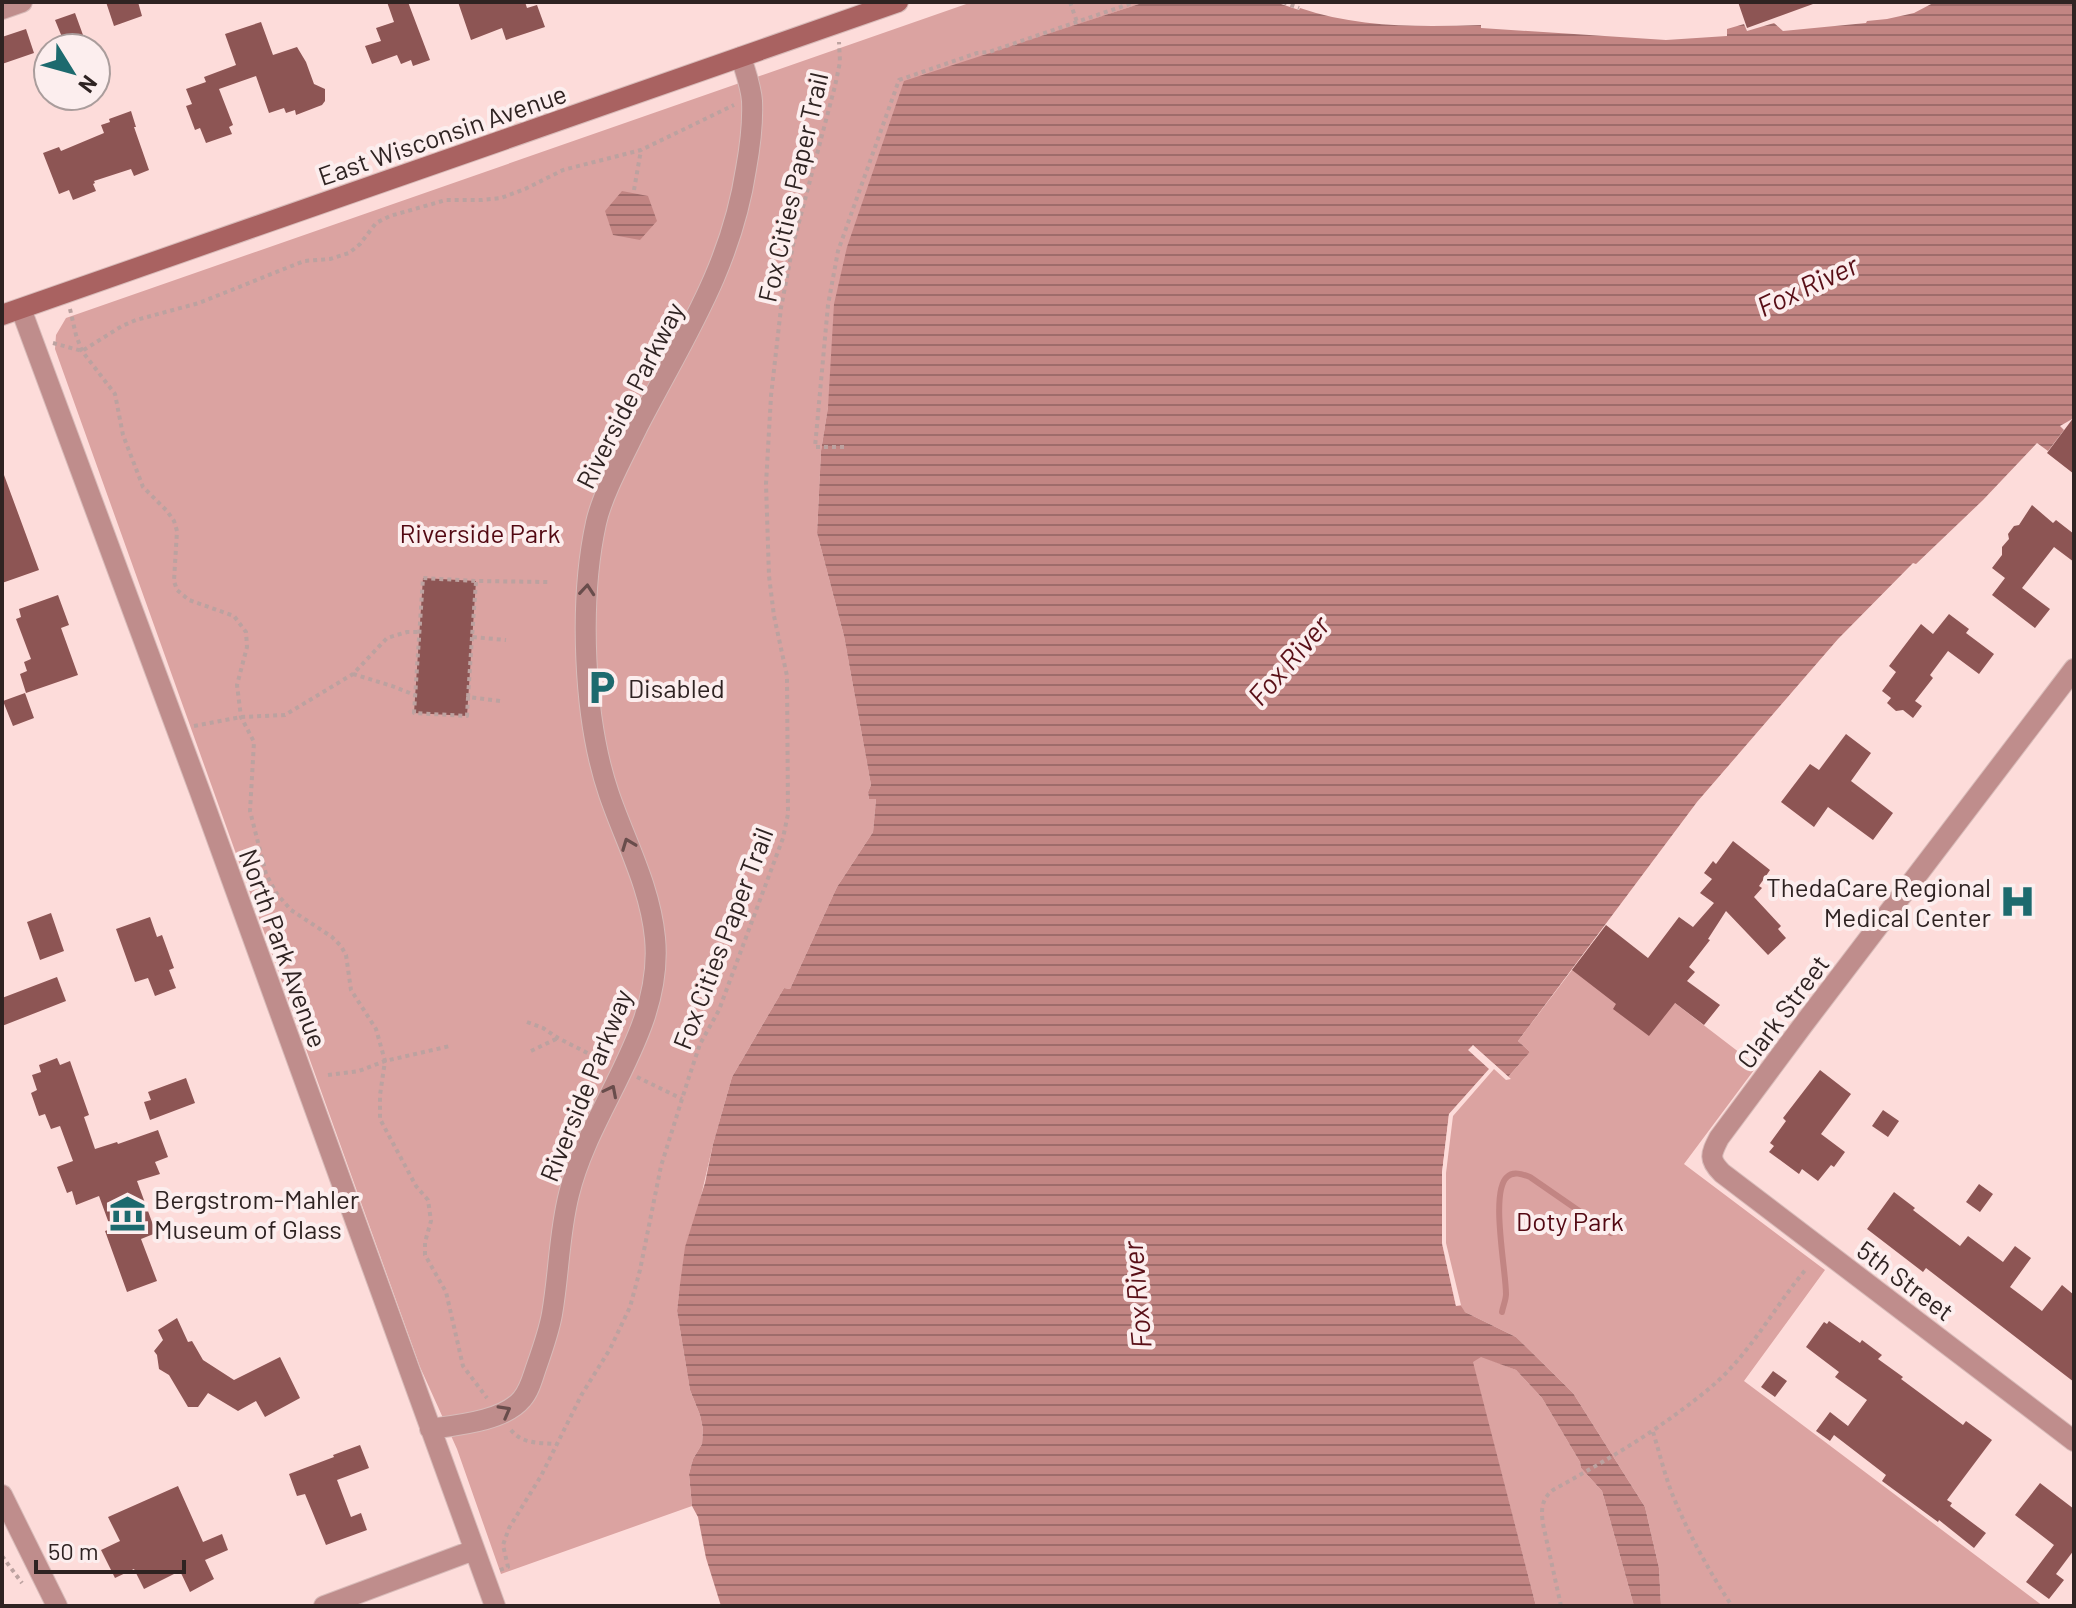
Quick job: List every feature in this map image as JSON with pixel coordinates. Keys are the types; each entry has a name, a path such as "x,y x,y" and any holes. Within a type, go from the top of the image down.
{"main road":[{"name":"East Wisconsin Avenue","path":"12,312 898,2"}],"street":[{"path":"2,9 22,2"},
{"name":"Riverside Parkway","path":"501,1416 525,1396 534,1374 552,1317 568,1196 579,1159 639,1032 650,999 655,968 655,938 641,877 608,792 595,742 588,670 586,600 597,519 630,443 705,301 732,232 744,185 752,123 751,94 741,57"},
{"name":"North Park Avenue","path":"12,312 36,349 495,1606"},
{"name":"Clark Street","path":"1711,1158 1719,1138 2074,669"},
{"name":"5th Street","path":"1711,1158 1722,1173 2074,1441"},
{"path":"430,1429 501,1416"},
{"path":"2,1495 57,1606"},
{"path":"324,1606 474,1550"}],"path":[{"path":"1070,2 1077,22"},
{"path":"844,447 815,447 828,305 838,251 899,80 1135,2"},
{"path":"1283,2 1299,8"},
{"name":"Fox Cities Paper Trail","path":"483,1575 508,1567 503,1545 506,1535 541,1476 630,1307 661,1166 688,1080 700,1044 719,1010 778,850 788,814 787,676 769,576 766,484 771,396 781,308 793,245 840,62 835,24"},
{"path":"82,351 136,320 199,303 304,261 330,259 349,253 376,223 390,216 446,200 501,198 563,170 641,150 740,101"},
{"path":"634,190 641,150"},
{"path":"73,316 82,351 115,394 123,435 143,487 174,521 177,531 174,581 177,590 189,600 234,616 246,632 247,647 237,685 241,717 254,742 250,811 266,874 291,910 341,946 346,955 351,990 376,1029 385,1061 380,1119 416,1186 428,1200 431,1221 425,1255 446,1292 463,1366 515,1435 522,1440 556,1444"},
{"path":"36,349 55,342 82,351"},
{"path":"476,581 467,716 414,713 423,578 548,582"},
{"path":"177,729 241,717 285,715 353,674 387,638 419,632"},
{"path":"472,637 506,640"},
{"path":"353,674 415,695"},
{"path":"468,697 500,701"},
{"path":"531,1051 558,1038"},
{"path":"328,1075 359,1071 385,1061 450,1046"},
{"path":"1561,1606 1541,1511 1548,1494 1653,1432 1705,1392 1756,1339 1788,1290 1807,1268"},
{"path":"1653,1432 1671,1490 1713,1577 1732,1606"},
{"path":"2,1556 26,1589"}],"green space":[{"name":"Riverside Park","path":"972,2 1145,2 980,57 828,407 821,451 817,533 844,636 871,785 869,799 876,799 873,832 837,887 790,989 784,988 732,1077 713,1144 677,1311 690,1390 703,1429 702,1444 689,1474 692,1506 501,1574 457,1449 420,1367 55,349 56,335 66,318"},
{"name":"Doty Park","path":"1594,941 1757,1066 1684,1164 1825,1270 1744,1381 2043,1606 1661,1606 1659,1568 1645,1507 1573,1393 1516,1337 1456,1306 1442,1243 1449,1114 1494,1063 1509,1076 1530,1052 1518,1041"},
{"path":"1481,1356 1516,1370 1542,1398 1581,1468 1602,1491 1634,1606 1536,1606 1472,1361"}],"water":[{"name":"Fox River","path":"1145,2 1275,2 1299,10 1367,23 1481,25 1481,28 1666,40 1727,36 1727,29 1744,24 1747,31 1774,23 1783,31 1866,23 1914,13 1935,2 2074,2 2074,418 2060,426 2064,430 2048,451 2037,443 1983,500 1916,564 1913,563 1838,639 1697,802 1518,1041 1530,1052 1508,1077 1494,1064 1449,1114 1442,1173 1442,1243 1456,1306 1516,1337 1573,1393 1645,1507 1659,1568 1661,1606 1634,1606 1602,1491 1581,1468 1542,1398 1516,1370 1481,1357 1473,1362 1536,1606 721,1606 706,1558 698,1517 692,1506 689,1474 702,1444 703,1429 690,1390 677,1311 685,1247 732,1077 784,988 790,989 837,887 873,832 876,799 869,799 871,785 844,636 817,533 834,304 847,247 904,81"},
{"path":"622,191 648,196 657,221 640,240 613,235 605,211"}],"pier":[{"path":"1473,1045 1511,1079 1506,1080 1494,1069 1453,1116 1446,1173 1446,1243 1461,1305 1456,1306 1442,1243 1442,1173 1449,1114 1489,1069 1468,1050"}],"building":[{"path":"106,2 138,2 142,16 114,26"},
{"path":"387,2 408,2 430,60 413,66 411,60 401,64 397,55 372,64 365,46 381,41 376,28 394,22"},
{"path":"458,2 525,2 527,8 537,5 545,27 506,40 502,28 471,40"},
{"path":"1738,2 1812,2 1813,4 1747,28"},
{"path":"75,13 82,32 60,32 55,20"},
{"path":"261,22 273,55 297,47 314,84 325,89 325,101 296,115 295,110 286,113 284,108 269,113 256,76 219,89 233,125 229,127 232,134 206,143 200,128 195,130 186,106 192,104 186,89 206,82 204,77 236,65 225,34"},
{"path":"26,29 32,54 2,64 2,37"},
{"path":"131,111 149,170 134,176 131,169 94,181 96,191 73,200 69,190 59,194 43,153 59,147 61,151 104,133 101,125"},
{"path":"2074,417 2074,474 2047,453"},
{"path":"2,476 39,570 2,583"},
{"path":"2032,505 2053,523 2056,520 2074,534 2074,562 2054,547 2022,588 2050,609 2035,628 1992,595 2005,578 1992,568 2002,555 2008,534 2019,525"},
{"path":"423,578 476,581 467,716 414,713"},
{"path":"58,595 69,625 61,628 78,675 26,693 20,674 27,671 24,662 31,659 16,619 21,617 19,609"},
{"path":"1949,614 1969,629 1966,633 1994,654 1979,674 1948,651 1915,701 1922,706 1913,718 1903,710 1896,711 1887,703 1891,698 1882,691 1896,672 1889,666 1921,624 1933,634"},
{"path":"25,693 34,718 13,726 3,701"},
{"path":"1846,734 1871,753 1851,781 1893,813 1873,840 1828,807 1814,827 1781,802 1810,764 1819,770"},
{"path":"1733,841 1770,870 1754,897 1781,926 1778,929 1786,938 1768,955 1726,911 1710,940 1689,967 1695,972 1687,981 1720,1005 1704,1025 1675,1003 1649,1036 1613,1009 1616,1004 1572,970 1606,925 1648,958 1679,917 1693,927 1714,903 1700,893 1712,879 1704,873 1713,861 1716,864"},
{"path":"51,913 64,951 40,960 27,922"},
{"path":"150,917 157,937 162,935 174,968 169,970 176,988 155,996 148,978 135,982 116,929"},
{"path":"57,977 66,1001 2,1026 2,998"},
{"name":"Bergstrom-Mahler Museum of Glass","path":"57,1058 60,1065 70,1061 89,1115 84,1117 95,1149 158,1130 168,1157 155,1162 160,1174 137,1181 156,1233 141,1239 157,1281 127,1292 105,1231 111,1229 99,1196 76,1205 72,1191 67,1193 57,1167 73,1161 60,1126 51,1129 45,1114 39,1116 31,1093 37,1090 32,1075 41,1072 39,1065"},
{"path":"1820,1070 1851,1094 1821,1134 1845,1152 1818,1181 1802,1169 1799,1174 1769,1152 1774,1146 1770,1143 1786,1121 1783,1118"},
{"path":"186,1078 195,1103 150,1120 144,1102 151,1100 148,1092"},
{"path":"1883,1110 1899,1121 1888,1137 1872,1126"},
{"path":"1979,1184 1993,1194 1980,1212 1966,1202"},
{"path":"1894,1192 1960,1246 1968,1236 2003,1262 2015,1246 2031,1258 2010,1287 2042,1311 2062,1285 2074,1295 2074,1382 1926,1268 1923,1272 1867,1229"},
{"path":"177,1318 188,1342 192,1341 203,1360 234,1380 280,1357 300,1398 265,1417 256,1401 238,1411 208,1393 198,1407 188,1407 169,1375 159,1369 154,1351 163,1340 158,1330"},
{"path":"1829,1321 1882,1355 1878,1359 1903,1377 1901,1379 1963,1425 1966,1421 1992,1440 1947,1500 1952,1503 1950,1506 1986,1533 1974,1548 1882,1481 1886,1475 1834,1435 1830,1441 1816,1431 1830,1412 1848,1426 1867,1400 1835,1377 1839,1372 1806,1347 1824,1322 1827,1324"},
{"path":"1773,1371 1787,1381 1775,1397 1761,1387"},
{"path":"360,1445 369,1468 337,1480 351,1517 361,1513 367,1530 326,1545 305,1494 297,1496 289,1474"},
{"path":"2040,1483 2074,1509 2074,1550 2056,1574 2064,1580 2049,1599 2026,1582 2054,1545 2015,1515"},
{"path":"178,1486 203,1542 222,1534 228,1550 205,1560 214,1579 190,1592 180,1571 144,1589 134,1569 115,1578 101,1550 120,1541 108,1517"}],"waterway":[{"path":"1502,1312 1506,1294 1499,1214 1502,1185 1509,1175 1530,1177 1611,1233"}],"place":[{"name":"Disabled","path":"602,687"},
{"name":"ThedaCare Regional Medical Center","path":"2017,901"},
{"name":"Bergstrom-Mahler Museum of Glass","path":"128,1213"}]}
